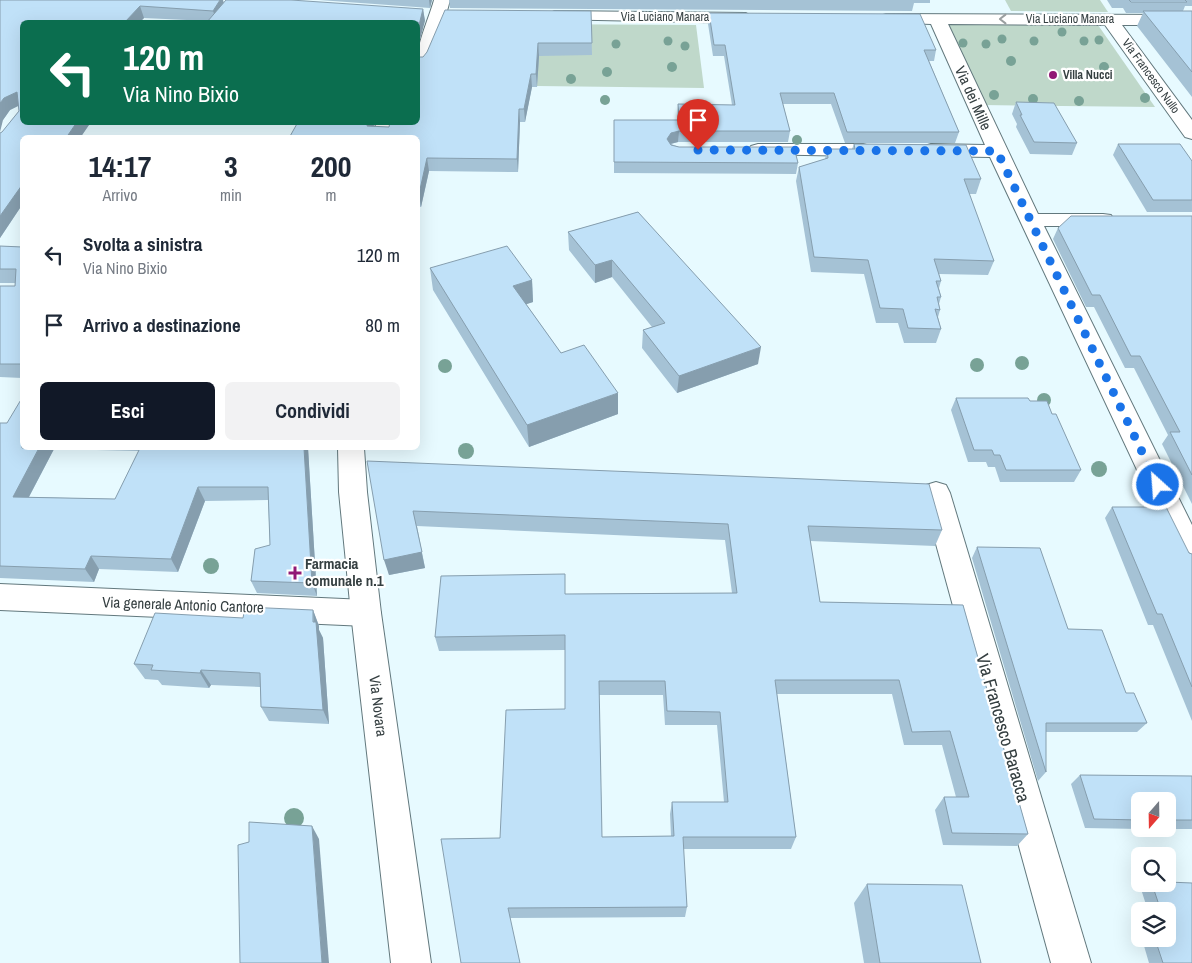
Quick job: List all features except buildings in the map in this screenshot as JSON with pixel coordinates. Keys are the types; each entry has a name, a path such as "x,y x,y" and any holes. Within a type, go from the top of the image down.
{"street":[{"path":"419,14 440,8 457,16"},
{"path":"420,59 433,33 440,8"},
{"name":"Via Luciano Manara","path":"535,16 761,18"},
{"name":"Via Luciano Manara","path":"868,19 1192,20"},
{"name":"Via dei Mille","path":"937,19 997,151 1192,555"},
{"name":"Via Francesco Nullo","path":"1110,20 1192,133"},
{"path":"738,150 877,150"},
{"path":"917,150 997,151"},
{"path":"1031,220 1126,220"},
{"name":"Via Novara","path":"351,450 353,492 366,613 411,963"},
{"name":"Via Francesco Baracca","path":"936,492 1071,963"},
{"name":"Via generale Antonio Cantore","path":"0,597 366,613"}],"green space":[{"path":"1005,0 1100,0 1108,12 1011,11"},
{"path":"523,24 696,25 704,88 537,86 538,64"},
{"path":"943,24 1098,25 1155,107 982,105"}],"place":[{"name":"Villa Nucci","path":"1053,75"},
{"name":"Farmacia comunale n.1","path":"295,573"}],"route":[{"path":"698,150 997,151 1158,485"}]}
